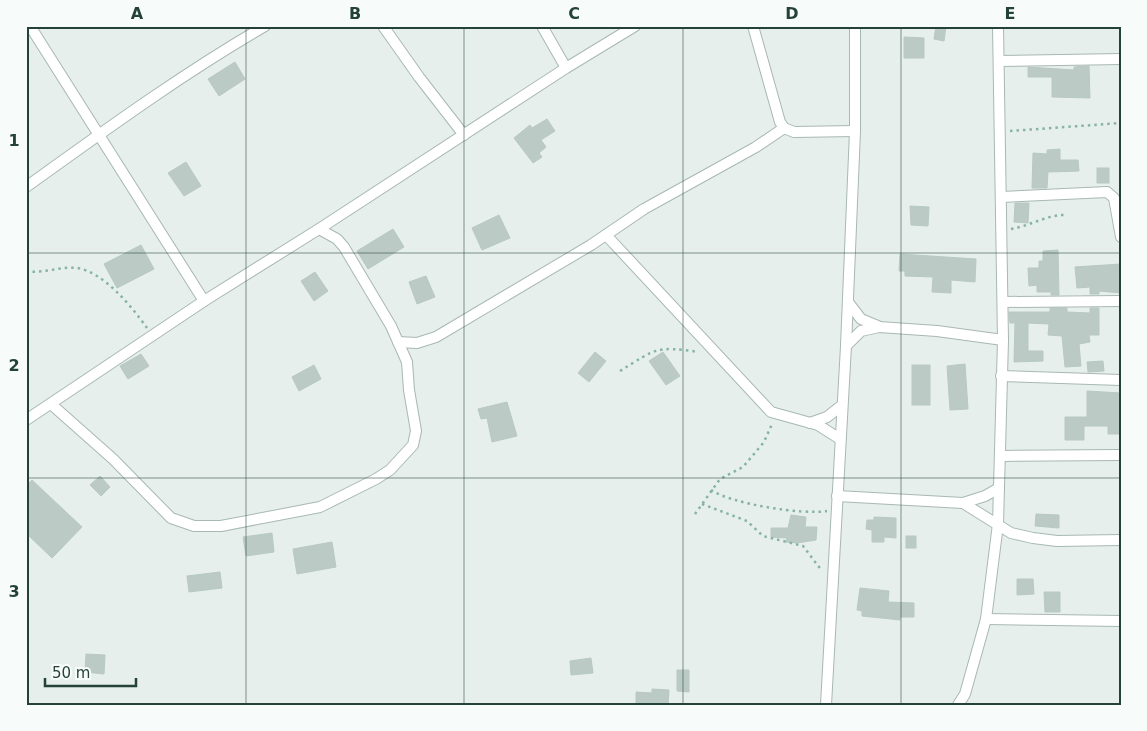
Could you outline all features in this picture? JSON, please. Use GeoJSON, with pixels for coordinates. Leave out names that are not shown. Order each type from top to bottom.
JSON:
{"type":"FeatureCollection","features":[{"type":"Feature","properties":{"kind":"street"},"geometry":{"type":"LineString","coordinates":[[30,26],[204,301]]}},
{"type":"Feature","properties":{"kind":"street"},"geometry":{"type":"LineString","coordinates":[[26,188],[100,134],[222,52],[265,26]]}},
{"type":"Feature","properties":{"kind":"street"},"geometry":{"type":"LineString","coordinates":[[383,26],[419,78],[464,135]]}},
{"type":"Feature","properties":{"kind":"street"},"geometry":{"type":"LineString","coordinates":[[542,26],[566,68]]}},
{"type":"Feature","properties":{"kind":"street"},"geometry":{"type":"LineString","coordinates":[[26,420],[152,334],[319,229],[566,68],[635,26]]}},
{"type":"Feature","properties":{"kind":"street"},"geometry":{"type":"LineString","coordinates":[[753,26],[780,122],[784,128],[794,132],[855,131]]}},
{"type":"Feature","properties":{"kind":"street"},"geometry":{"type":"LineString","coordinates":[[826,705],[848,302],[855,131],[855,26]]}},
{"type":"Feature","properties":{"kind":"street"},"geometry":{"type":"LineString","coordinates":[[958,705],[965,694],[986,619],[998,524],[1003,302],[998,26]]}},
{"type":"Feature","properties":{"kind":"street"},"geometry":{"type":"LineString","coordinates":[[998,61],[1121,59]]}},
{"type":"Feature","properties":{"kind":"street"},"geometry":{"type":"LineString","coordinates":[[398,342],[417,343],[436,337],[606,235],[644,209],[756,147],[784,128]]}},
{"type":"Feature","properties":{"kind":"street"},"geometry":{"type":"LineString","coordinates":[[1001,196],[1107,192],[1114,198],[1121,237]]}},
{"type":"Feature","properties":{"kind":"street"},"geometry":{"type":"LineString","coordinates":[[51,404],[114,459],[171,518],[194,526],[221,526],[320,507],[376,479],[404,457],[413,445],[416,431],[407,362],[391,326],[344,247],[337,239],[319,229]]}},
{"type":"Feature","properties":{"kind":"street"},"geometry":{"type":"LineString","coordinates":[[606,235],[771,412],[826,428],[840,439]]}},
{"type":"Feature","properties":{"kind":"street"},"geometry":{"type":"LineString","coordinates":[[1003,302],[1121,301]]}},
{"type":"Feature","properties":{"kind":"street"},"geometry":{"type":"LineString","coordinates":[[848,302],[861,319],[879,326],[937,331],[1003,340]]}},
{"type":"Feature","properties":{"kind":"street"},"geometry":{"type":"LineString","coordinates":[[846,346],[861,331],[879,326]]}},
{"type":"Feature","properties":{"kind":"street"},"geometry":{"type":"LineString","coordinates":[[1001,376],[1121,380]]}},
{"type":"Feature","properties":{"kind":"street"},"geometry":{"type":"LineString","coordinates":[[809,423],[827,417],[841,406]]}},
{"type":"Feature","properties":{"kind":"street"},"geometry":{"type":"LineString","coordinates":[[1000,456],[1121,455]]}},
{"type":"Feature","properties":{"kind":"street"},"geometry":{"type":"LineString","coordinates":[[836,496],[963,504],[985,496],[999,488]]}},
{"type":"Feature","properties":{"kind":"street"},"geometry":{"type":"LineString","coordinates":[[963,504],[1011,532],[1033,538],[1057,541],[1121,540]]}},
{"type":"Feature","properties":{"kind":"street"},"geometry":{"type":"LineString","coordinates":[[986,619],[1121,621]]}},
{"type":"Feature","properties":{"kind":"path"},"geometry":{"type":"LineString","coordinates":[[1000,132],[1121,123]]}},
{"type":"Feature","properties":{"kind":"path"},"geometry":{"type":"LineString","coordinates":[[1002,231],[1028,226],[1057,215],[1067,215]]}},
{"type":"Feature","properties":{"kind":"path"},"geometry":{"type":"LineString","coordinates":[[26,271],[36,273],[78,268],[93,274],[119,292],[152,334]]}},
{"type":"Feature","properties":{"kind":"path"},"geometry":{"type":"LineString","coordinates":[[620,371],[653,350],[661,348],[718,354]]}},
{"type":"Feature","properties":{"kind":"path"},"geometry":{"type":"LineString","coordinates":[[695,514],[720,479],[743,467],[764,442],[774,422]]}},
{"type":"Feature","properties":{"kind":"path"},"geometry":{"type":"LineString","coordinates":[[711,490],[722,497],[776,508],[818,513],[836,510]]}},
{"type":"Feature","properties":{"kind":"path"},"geometry":{"type":"LineString","coordinates":[[702,504],[747,520],[764,536],[803,546],[832,584]]}},
{"type":"Feature","properties":{"kind":"building"},"geometry":{"type":"Polygon","coordinates":[[[936,26],[946,26],[944,41],[934,39],[936,26]]]}},
{"type":"Feature","properties":{"kind":"building"},"geometry":{"type":"Polygon","coordinates":[[[904,37],[924,38],[924,58],[904,58],[904,37]]]}},
{"type":"Feature","properties":{"kind":"building"},"geometry":{"type":"Polygon","coordinates":[[[235,62],[245,79],[219,96],[208,79],[235,62]]]}},
{"type":"Feature","properties":{"kind":"building"},"geometry":{"type":"Polygon","coordinates":[[[1089,66],[1090,98],[1052,97],[1052,77],[1028,77],[1028,67],[1074,70],[1074,67],[1089,66]]]}},
{"type":"Feature","properties":{"kind":"building"},"geometry":{"type":"Polygon","coordinates":[[[547,119],[555,131],[541,140],[546,147],[539,153],[542,157],[533,163],[514,138],[530,125],[532,128],[547,119]]]}},
{"type":"Feature","properties":{"kind":"building"},"geometry":{"type":"Polygon","coordinates":[[[1060,149],[1060,160],[1078,160],[1079,171],[1048,172],[1047,188],[1032,188],[1033,153],[1047,154],[1047,150],[1060,149]]]}},
{"type":"Feature","properties":{"kind":"building"},"geometry":{"type":"Polygon","coordinates":[[[186,162],[201,186],[184,196],[168,173],[186,162]]]}},
{"type":"Feature","properties":{"kind":"building"},"geometry":{"type":"Polygon","coordinates":[[[1097,168],[1109,168],[1109,183],[1097,183],[1097,168]]]}},
{"type":"Feature","properties":{"kind":"building"},"geometry":{"type":"Polygon","coordinates":[[[1015,203],[1029,203],[1028,223],[1014,222],[1015,203]]]}},
{"type":"Feature","properties":{"kind":"building"},"geometry":{"type":"Polygon","coordinates":[[[910,206],[929,207],[928,226],[911,225],[910,206]]]}},
{"type":"Feature","properties":{"kind":"building"},"geometry":{"type":"Polygon","coordinates":[[[499,215],[510,238],[482,250],[472,228],[499,215]]]}},
{"type":"Feature","properties":{"kind":"building"},"geometry":{"type":"Polygon","coordinates":[[[393,229],[404,247],[368,269],[357,251],[393,229]]]}},
{"type":"Feature","properties":{"kind":"building"},"geometry":{"type":"Polygon","coordinates":[[[141,245],[154,269],[117,288],[104,264],[141,245]]]}},
{"type":"Feature","properties":{"kind":"building"},"geometry":{"type":"Polygon","coordinates":[[[1058,250],[1059,295],[1051,295],[1051,292],[1037,292],[1037,285],[1029,286],[1028,268],[1039,268],[1039,261],[1043,261],[1043,251],[1058,250]]]}},
{"type":"Feature","properties":{"kind":"building"},"geometry":{"type":"Polygon","coordinates":[[[900,254],[976,259],[975,282],[951,280],[951,293],[932,292],[933,277],[905,276],[905,271],[899,271],[900,254]]]}},
{"type":"Feature","properties":{"kind":"building"},"geometry":{"type":"Polygon","coordinates":[[[1121,264],[1121,293],[1099,291],[1099,294],[1090,294],[1090,287],[1077,288],[1075,267],[1121,264]]]}},
{"type":"Feature","properties":{"kind":"building"},"geometry":{"type":"Polygon","coordinates":[[[315,272],[328,291],[314,301],[301,281],[315,272]]]}},
{"type":"Feature","properties":{"kind":"building"},"geometry":{"type":"Polygon","coordinates":[[[426,276],[435,297],[417,304],[409,282],[426,276]]]}},
{"type":"Feature","properties":{"kind":"building"},"geometry":{"type":"Polygon","coordinates":[[[1050,308],[1067,308],[1067,312],[1090,313],[1090,308],[1099,308],[1099,335],[1089,335],[1090,342],[1079,344],[1081,366],[1065,367],[1062,336],[1048,335],[1049,324],[1028,323],[1028,351],[1043,351],[1043,361],[1014,362],[1015,323],[1010,323],[1009,312],[1050,312],[1050,308]]]}},
{"type":"Feature","properties":{"kind":"building"},"geometry":{"type":"Polygon","coordinates":[[[595,352],[606,361],[589,382],[578,373],[595,352]]]}},
{"type":"Feature","properties":{"kind":"building"},"geometry":{"type":"Polygon","coordinates":[[[663,352],[680,376],[666,385],[649,361],[663,352]]]}},
{"type":"Feature","properties":{"kind":"building"},"geometry":{"type":"Polygon","coordinates":[[[141,354],[149,366],[128,379],[120,366],[141,354]]]}},
{"type":"Feature","properties":{"kind":"building"},"geometry":{"type":"Polygon","coordinates":[[[1103,361],[1104,371],[1088,372],[1087,362],[1103,361]]]}},
{"type":"Feature","properties":{"kind":"building"},"geometry":{"type":"Polygon","coordinates":[[[965,364],[968,409],[950,410],[947,366],[965,364]]]}},
{"type":"Feature","properties":{"kind":"building"},"geometry":{"type":"Polygon","coordinates":[[[314,365],[321,379],[299,391],[292,377],[314,365]]]}},
{"type":"Feature","properties":{"kind":"building"},"geometry":{"type":"Polygon","coordinates":[[[912,365],[930,365],[930,405],[912,405],[912,365]]]}},
{"type":"Feature","properties":{"kind":"building"},"geometry":{"type":"Polygon","coordinates":[[[1087,391],[1121,393],[1121,434],[1108,434],[1108,426],[1084,426],[1084,440],[1065,440],[1065,417],[1087,417],[1087,391]]]}},
{"type":"Feature","properties":{"kind":"building"},"geometry":{"type":"Polygon","coordinates":[[[507,402],[517,436],[492,442],[487,418],[481,419],[478,409],[507,402]]]}},
{"type":"Feature","properties":{"kind":"building"},"geometry":{"type":"Polygon","coordinates":[[[100,476],[110,487],[101,496],[90,485],[100,476]]]}},
{"type":"Feature","properties":{"kind":"building"},"geometry":{"type":"Polygon","coordinates":[[[32,480],[82,527],[52,558],[26,533],[26,486],[32,480]]]}},
{"type":"Feature","properties":{"kind":"building"},"geometry":{"type":"Polygon","coordinates":[[[1036,514],[1059,515],[1059,528],[1035,526],[1036,514]]]}},
{"type":"Feature","properties":{"kind":"building"},"geometry":{"type":"Polygon","coordinates":[[[791,515],[806,517],[805,527],[817,527],[816,540],[797,543],[786,542],[787,538],[771,537],[771,528],[788,528],[791,515]]]}},
{"type":"Feature","properties":{"kind":"building"},"geometry":{"type":"Polygon","coordinates":[[[874,517],[896,518],[896,538],[884,537],[884,542],[872,542],[872,530],[866,529],[867,520],[874,520],[874,517]]]}},
{"type":"Feature","properties":{"kind":"building"},"geometry":{"type":"Polygon","coordinates":[[[272,533],[274,552],[246,556],[243,537],[272,533]]]}},
{"type":"Feature","properties":{"kind":"building"},"geometry":{"type":"Polygon","coordinates":[[[906,536],[916,536],[916,548],[906,548],[906,536]]]}},
{"type":"Feature","properties":{"kind":"building"},"geometry":{"type":"Polygon","coordinates":[[[332,542],[336,567],[297,574],[293,549],[332,542]]]}},
{"type":"Feature","properties":{"kind":"building"},"geometry":{"type":"Polygon","coordinates":[[[220,572],[222,588],[189,592],[187,576],[220,572]]]}},
{"type":"Feature","properties":{"kind":"building"},"geometry":{"type":"Polygon","coordinates":[[[1017,579],[1033,579],[1034,594],[1017,595],[1017,579]]]}},
{"type":"Feature","properties":{"kind":"building"},"geometry":{"type":"Polygon","coordinates":[[[860,588],[889,591],[888,602],[914,603],[914,617],[900,617],[900,620],[862,616],[862,611],[857,610],[860,588]]]}},
{"type":"Feature","properties":{"kind":"building"},"geometry":{"type":"Polygon","coordinates":[[[1044,592],[1060,592],[1060,612],[1045,612],[1044,592]]]}},
{"type":"Feature","properties":{"kind":"building"},"geometry":{"type":"Polygon","coordinates":[[[86,654],[105,655],[104,674],[85,672],[86,654]]]}},
{"type":"Feature","properties":{"kind":"building"},"geometry":{"type":"Polygon","coordinates":[[[591,658],[593,673],[571,675],[570,661],[591,658]]]}},
{"type":"Feature","properties":{"kind":"building"},"geometry":{"type":"Polygon","coordinates":[[[677,670],[689,670],[689,692],[677,691],[677,670]]]}},
{"type":"Feature","properties":{"kind":"building"},"geometry":{"type":"Polygon","coordinates":[[[652,689],[669,690],[668,705],[636,705],[636,692],[652,693],[652,689]]]}}]}
